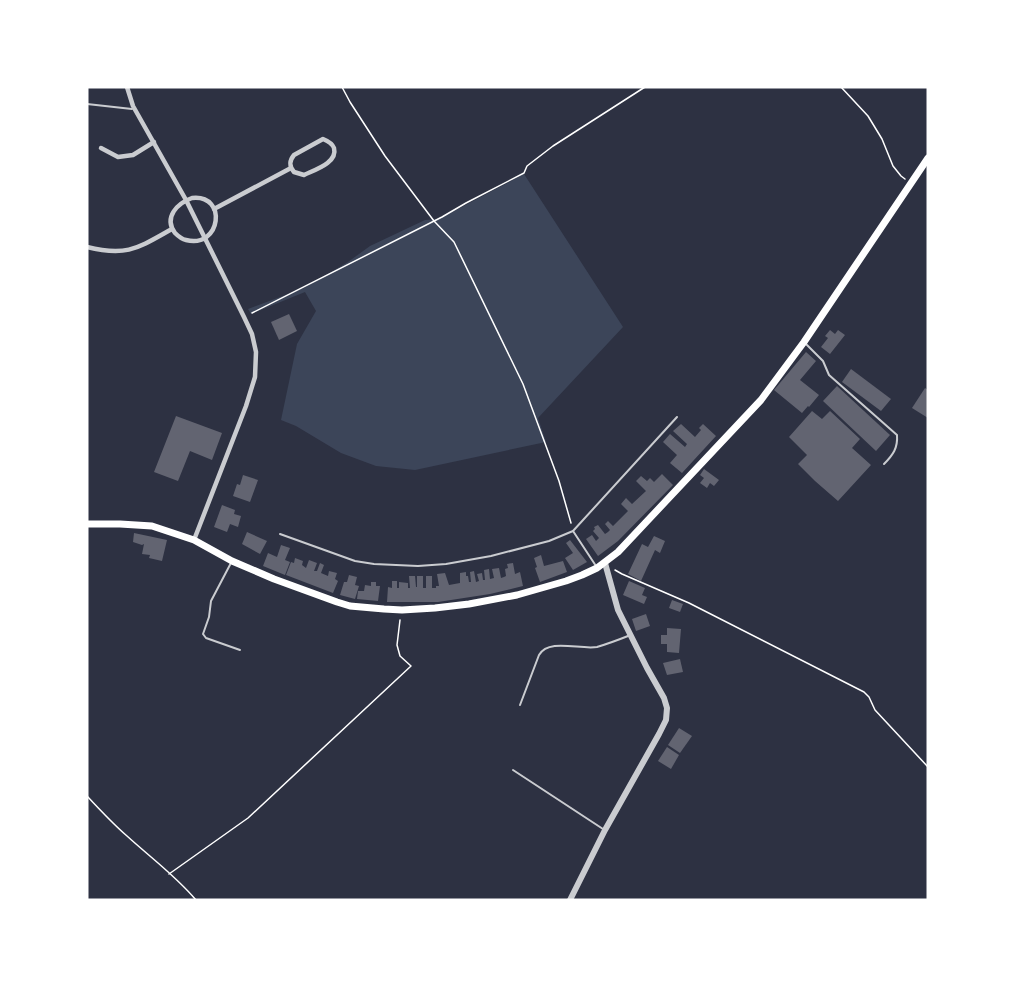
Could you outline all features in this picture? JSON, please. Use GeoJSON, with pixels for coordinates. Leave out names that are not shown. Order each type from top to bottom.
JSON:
{"type":"FeatureCollection","features":[{"type":"Feature","properties":{"kind":"main road"},"geometry":{"type":"LineString","coordinates":[[87,524],[152,526],[194,540],[232,561],[274,579],[338,602],[366,608],[402,610],[469,604],[518,595],[566,581],[597,568],[626,544],[761,400],[804,342],[928,158]]}},
{"type":"Feature","properties":{"kind":"street"},"geometry":{"type":"LineString","coordinates":[[127,87],[135,109],[186,200],[244,317],[252,334],[256,352],[255,377],[246,406],[194,540]]}},
{"type":"Feature","properties":{"kind":"street"},"geometry":{"type":"LineString","coordinates":[[323,139],[333,146],[334,155],[331,161],[304,175],[294,172],[291,168],[290,159],[294,155],[323,139]]}},
{"type":"Feature","properties":{"kind":"street"},"geometry":{"type":"LineString","coordinates":[[101,148],[118,157],[133,155],[154,142]]}},
{"type":"Feature","properties":{"kind":"street"},"geometry":{"type":"LineString","coordinates":[[214,209],[291,168]]}},
{"type":"Feature","properties":{"kind":"street"},"geometry":{"type":"LineString","coordinates":[[203,199],[209,202],[214,209],[216,220],[211,233],[196,241],[178,237],[172,230],[170,222],[171,215],[186,200],[203,199]]}},
{"type":"Feature","properties":{"kind":"street"},"geometry":{"type":"LineString","coordinates":[[87,247],[128,251],[172,230]]}},
{"type":"Feature","properties":{"kind":"street"},"geometry":{"type":"LineString","coordinates":[[570,900],[666,720],[667,708],[664,698],[618,610],[605,563]]}},
{"type":"Feature","properties":{"kind":"lane"},"geometry":{"type":"LineString","coordinates":[[87,104],[135,109]]}},
{"type":"Feature","properties":{"kind":"lane"},"geometry":{"type":"LineString","coordinates":[[804,342],[823,361],[828,375],[897,435],[898,443],[893,455],[884,464]]}},
{"type":"Feature","properties":{"kind":"lane"},"geometry":{"type":"LineString","coordinates":[[280,534],[355,561],[418,566],[446,564],[499,554],[549,541],[573,531],[677,417]]}},
{"type":"Feature","properties":{"kind":"lane"},"geometry":{"type":"LineString","coordinates":[[573,531],[597,568]]}},
{"type":"Feature","properties":{"kind":"lane"},"geometry":{"type":"LineString","coordinates":[[232,561],[211,601],[209,617],[203,634],[206,638],[240,650]]}},
{"type":"Feature","properties":{"kind":"lane"},"geometry":{"type":"LineString","coordinates":[[520,705],[539,655],[544,649],[552,646],[597,647],[631,636]]}},
{"type":"Feature","properties":{"kind":"lane"},"geometry":{"type":"LineString","coordinates":[[513,770],[605,831]]}},
{"type":"Feature","properties":{"kind":"path"},"geometry":{"type":"LineString","coordinates":[[342,87],[385,156],[434,221],[454,242],[523,384],[559,481],[573,531]]}},
{"type":"Feature","properties":{"kind":"path"},"geometry":{"type":"LineString","coordinates":[[244,317],[524,173],[527,166],[553,146],[645,87]]}},
{"type":"Feature","properties":{"kind":"path"},"geometry":{"type":"LineString","coordinates":[[841,87],[868,116],[894,166],[901,176],[910,182]]}},
{"type":"Feature","properties":{"kind":"path"},"geometry":{"type":"LineString","coordinates":[[605,563],[622,574],[689,603],[864,692],[875,710],[928,767]]}},
{"type":"Feature","properties":{"kind":"path"},"geometry":{"type":"LineString","coordinates":[[169,874],[248,818],[411,666],[400,656],[397,645],[402,610]]}},
{"type":"Feature","properties":{"kind":"path"},"geometry":{"type":"LineString","coordinates":[[87,796],[126,836],[149,854],[196,900]]}},
{"type":"Feature","properties":{"kind":"shaded area"},"geometry":{"type":"Polygon","coordinates":[[[524,174],[623,327],[538,418],[546,442],[415,470],[376,466],[341,453],[296,426],[281,420],[297,344],[316,311],[305,292],[251,314],[248,309],[304,288],[370,246],[425,220],[439,219],[524,174]]]}},
{"type":"Feature","properties":{"kind":"building"},"geometry":{"type":"Polygon","coordinates":[[[289,314],[297,331],[279,340],[271,322],[289,314]]]}},
{"type":"Feature","properties":{"kind":"building"},"geometry":{"type":"Polygon","coordinates":[[[830,330],[835,334],[838,330],[845,335],[830,354],[821,347],[828,338],[825,336],[830,330]]]}},
{"type":"Feature","properties":{"kind":"building"},"geometry":{"type":"Polygon","coordinates":[[[806,352],[816,361],[800,380],[819,395],[802,413],[774,390],[806,352]]]}},
{"type":"Feature","properties":{"kind":"building"},"geometry":{"type":"Polygon","coordinates":[[[851,369],[891,399],[881,411],[842,382],[851,369]]]}},
{"type":"Feature","properties":{"kind":"building"},"geometry":{"type":"Polygon","coordinates":[[[837,386],[890,435],[876,451],[823,401],[837,386]]]}},
{"type":"Feature","properties":{"kind":"building"},"geometry":{"type":"Polygon","coordinates":[[[925,388],[928,390],[928,418],[912,408],[925,388]]]}},
{"type":"Feature","properties":{"kind":"building"},"geometry":{"type":"Polygon","coordinates":[[[812,411],[822,419],[830,411],[860,439],[852,448],[871,465],[838,501],[798,464],[807,455],[789,437],[812,411]]]}},
{"type":"Feature","properties":{"kind":"building"},"geometry":{"type":"Polygon","coordinates":[[[176,416],[222,433],[212,460],[190,451],[178,481],[154,472],[176,416]]]}},
{"type":"Feature","properties":{"kind":"building"},"geometry":{"type":"Polygon","coordinates":[[[681,424],[695,437],[703,424],[716,436],[682,473],[670,463],[677,455],[663,442],[670,434],[685,447],[687,444],[673,431],[681,424]]]}},
{"type":"Feature","properties":{"kind":"building"},"geometry":{"type":"Polygon","coordinates":[[[704,469],[719,480],[714,486],[710,483],[707,488],[700,483],[704,478],[700,475],[704,469]]]}},
{"type":"Feature","properties":{"kind":"building"},"geometry":{"type":"Polygon","coordinates":[[[662,474],[673,485],[618,541],[598,556],[586,539],[592,535],[596,541],[599,538],[593,531],[594,527],[598,525],[605,534],[608,532],[610,530],[605,524],[608,521],[613,526],[628,511],[621,504],[626,498],[632,504],[646,491],[636,481],[641,476],[647,481],[650,478],[654,482],[662,474]]]}},
{"type":"Feature","properties":{"kind":"building"},"geometry":{"type":"Polygon","coordinates":[[[243,475],[258,480],[250,502],[233,496],[243,475]]]}},
{"type":"Feature","properties":{"kind":"building"},"geometry":{"type":"Polygon","coordinates":[[[222,505],[235,510],[234,514],[241,516],[238,527],[230,524],[227,532],[214,527],[222,505]]]}},
{"type":"Feature","properties":{"kind":"building"},"geometry":{"type":"Polygon","coordinates":[[[247,532],[267,541],[260,554],[242,544],[247,532]]]}},
{"type":"Feature","properties":{"kind":"building"},"geometry":{"type":"Polygon","coordinates":[[[134,533],[167,540],[162,561],[142,554],[144,544],[133,542],[134,533]]]}},
{"type":"Feature","properties":{"kind":"building"},"geometry":{"type":"Polygon","coordinates":[[[654,536],[665,541],[660,553],[655,550],[641,581],[628,574],[642,544],[648,547],[654,536]]]}},
{"type":"Feature","properties":{"kind":"building"},"geometry":{"type":"Polygon","coordinates":[[[570,540],[587,562],[573,570],[565,558],[573,553],[566,543],[570,540]]]}},
{"type":"Feature","properties":{"kind":"building"},"geometry":{"type":"Polygon","coordinates":[[[281,545],[290,548],[285,560],[290,562],[285,575],[263,566],[268,553],[277,557],[281,545]]]}},
{"type":"Feature","properties":{"kind":"building"},"geometry":{"type":"Polygon","coordinates":[[[541,555],[544,566],[563,561],[567,572],[540,582],[534,558],[541,555]]]}},
{"type":"Feature","properties":{"kind":"building"},"geometry":{"type":"Polygon","coordinates":[[[295,558],[303,561],[302,565],[306,568],[309,560],[317,563],[314,571],[317,571],[320,563],[324,565],[321,573],[328,576],[329,571],[337,573],[335,579],[338,581],[333,593],[286,575],[295,558]]]}},
{"type":"Feature","properties":{"kind":"building"},"geometry":{"type":"Polygon","coordinates":[[[513,563],[515,574],[520,572],[523,586],[438,602],[387,602],[388,587],[392,588],[392,581],[397,581],[397,588],[399,588],[399,582],[408,583],[408,588],[410,588],[409,576],[415,576],[417,587],[417,576],[423,576],[423,588],[426,588],[426,576],[432,576],[432,588],[436,588],[439,586],[437,574],[445,573],[449,585],[460,583],[460,573],[466,572],[471,582],[470,572],[474,571],[476,582],[479,581],[477,574],[482,573],[483,580],[485,580],[484,570],[489,569],[490,579],[494,578],[492,569],[499,568],[501,578],[506,576],[507,564],[513,563]]]}},
{"type":"Feature","properties":{"kind":"building"},"geometry":{"type":"Polygon","coordinates":[[[349,575],[357,577],[355,585],[359,586],[355,599],[340,595],[349,575]]]}},
{"type":"Feature","properties":{"kind":"building"},"geometry":{"type":"Polygon","coordinates":[[[629,581],[645,588],[642,595],[647,597],[644,604],[623,595],[629,581]]]}},
{"type":"Feature","properties":{"kind":"building"},"geometry":{"type":"Polygon","coordinates":[[[371,582],[376,582],[376,586],[380,586],[378,601],[357,599],[358,591],[364,591],[365,585],[371,586],[371,582]]]}},
{"type":"Feature","properties":{"kind":"building"},"geometry":{"type":"Polygon","coordinates":[[[672,600],[683,604],[680,612],[669,608],[672,600]]]}},
{"type":"Feature","properties":{"kind":"building"},"geometry":{"type":"Polygon","coordinates":[[[646,614],[650,626],[636,631],[632,619],[646,614]]]}},
{"type":"Feature","properties":{"kind":"building"},"geometry":{"type":"Polygon","coordinates":[[[667,628],[681,629],[679,653],[667,652],[667,644],[661,644],[661,635],[667,635],[667,628]]]}},
{"type":"Feature","properties":{"kind":"building"},"geometry":{"type":"Polygon","coordinates":[[[680,659],[683,672],[667,675],[663,663],[680,659]]]}},
{"type":"Feature","properties":{"kind":"building"},"geometry":{"type":"Polygon","coordinates":[[[679,728],[692,736],[680,753],[668,745],[679,728]]]}},
{"type":"Feature","properties":{"kind":"building"},"geometry":{"type":"Polygon","coordinates":[[[667,747],[679,755],[671,769],[658,761],[667,747]]]}}]}
